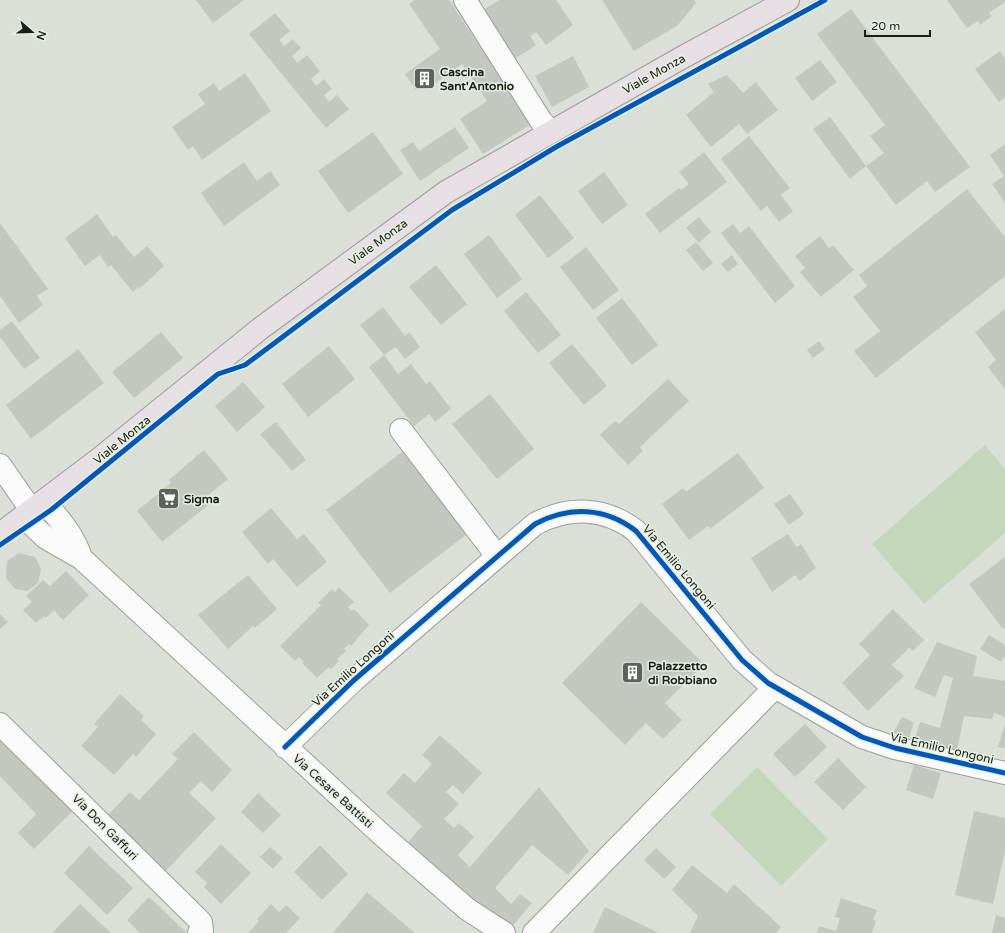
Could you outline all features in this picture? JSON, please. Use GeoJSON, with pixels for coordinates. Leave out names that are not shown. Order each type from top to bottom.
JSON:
{"type":"FeatureCollection","features":[{"type":"Feature","properties":{"kind":"main road","name":"Viale Monza"},"geometry":{"type":"LineString","coordinates":[[0,533],[33,510],[261,328],[439,197],[550,132],[788,0]]}},
{"type":"Feature","properties":{"kind":"street"},"geometry":{"type":"LineString","coordinates":[[465,0],[541,121],[550,132]]}},
{"type":"Feature","properties":{"kind":"street"},"geometry":{"type":"LineString","coordinates":[[401,430],[497,556]]}},
{"type":"Feature","properties":{"kind":"street","name":"Via Cesare Battisti"},"geometry":{"type":"LineString","coordinates":[[0,465],[33,510],[54,513],[74,540],[81,558],[382,835],[467,909],[504,933]]}},
{"type":"Feature","properties":{"kind":"street","name":"Via Emilio Longoni"},"geometry":{"type":"LineString","coordinates":[[285,747],[353,681],[535,524],[559,513],[590,511],[616,518],[631,527],[643,538],[742,660],[759,676],[775,687],[869,740],[896,748],[1005,773]]}},
{"type":"Feature","properties":{"kind":"street"},"geometry":{"type":"LineString","coordinates":[[534,933],[552,923],[775,687]]}},
{"type":"Feature","properties":{"kind":"street","name":"Via Don Gaffuri"},"geometry":{"type":"LineString","coordinates":[[0,724],[201,922],[202,930],[199,933]]}},
{"type":"Feature","properties":{"kind":"green space"},"geometry":{"type":"Polygon","coordinates":[[[985,445],[1005,469],[1005,533],[924,604],[872,544],[985,445]]]}},
{"type":"Feature","properties":{"kind":"green space"},"geometry":{"type":"Polygon","coordinates":[[[757,767],[828,839],[781,886],[710,814],[757,767]]]}},
{"type":"Feature","properties":{"kind":"building"},"geometry":{"type":"Polygon","coordinates":[[[196,0],[244,0],[213,23],[196,0]]]}},
{"type":"Feature","properties":{"kind":"building","name":"Cascina Sant'Antonio"},"geometry":{"type":"Polygon","coordinates":[[[415,0],[449,0],[531,124],[483,154],[460,119],[487,101],[462,64],[427,89],[423,84],[416,90],[405,74],[440,49],[409,4],[415,0]]]}},
{"type":"Feature","properties":{"kind":"building"},"geometry":{"type":"Polygon","coordinates":[[[499,0],[556,0],[573,25],[546,45],[536,32],[530,36],[536,45],[512,61],[479,13],[499,0]]]}},
{"type":"Feature","properties":{"kind":"building"},"geometry":{"type":"Polygon","coordinates":[[[602,0],[694,0],[696,3],[677,26],[634,51],[602,0]]]}},
{"type":"Feature","properties":{"kind":"building"},"geometry":{"type":"Polygon","coordinates":[[[947,0],[1005,0],[1005,2],[989,13],[992,16],[980,25],[978,21],[967,28],[947,0]]]}},
{"type":"Feature","properties":{"kind":"building"},"geometry":{"type":"Polygon","coordinates":[[[851,9],[970,167],[935,192],[927,181],[896,205],[866,166],[884,153],[870,136],[885,125],[817,34],[851,9]]]}},
{"type":"Feature","properties":{"kind":"building"},"geometry":{"type":"Polygon","coordinates":[[[275,13],[290,31],[279,40],[284,46],[293,39],[301,48],[292,56],[297,63],[307,55],[320,71],[311,79],[316,86],[324,79],[332,89],[324,95],[329,102],[337,95],[349,109],[326,128],[249,34],[275,13]]]}},
{"type":"Feature","properties":{"kind":"building"},"geometry":{"type":"Polygon","coordinates":[[[1000,51],[1005,59],[1005,97],[999,102],[975,69],[1000,51]]]}},
{"type":"Feature","properties":{"kind":"building"},"geometry":{"type":"Polygon","coordinates":[[[573,56],[589,87],[552,107],[535,76],[573,56]]]}},
{"type":"Feature","properties":{"kind":"building"},"geometry":{"type":"Polygon","coordinates":[[[820,60],[837,82],[812,101],[795,78],[820,60]]]}},
{"type":"Feature","properties":{"kind":"building"},"geometry":{"type":"Polygon","coordinates":[[[245,73],[271,111],[202,160],[193,146],[188,150],[172,127],[205,104],[198,94],[214,83],[219,91],[245,73]]]}},
{"type":"Feature","properties":{"kind":"building"},"geometry":{"type":"Polygon","coordinates":[[[727,75],[743,93],[756,82],[778,110],[747,134],[739,124],[711,147],[686,115],[714,92],[708,84],[727,75]]]}},
{"type":"Feature","properties":{"kind":"building"},"geometry":{"type":"Polygon","coordinates":[[[830,117],[866,166],[850,179],[813,129],[830,117]]]}},
{"type":"Feature","properties":{"kind":"building"},"geometry":{"type":"Polygon","coordinates":[[[455,127],[469,148],[420,181],[400,150],[413,142],[419,151],[455,127]]]}},
{"type":"Feature","properties":{"kind":"building"},"geometry":{"type":"Polygon","coordinates":[[[373,132],[403,174],[348,213],[318,171],[373,132]]]}},
{"type":"Feature","properties":{"kind":"building"},"geometry":{"type":"Polygon","coordinates":[[[749,136],[790,188],[781,195],[793,211],[779,222],[767,206],[761,211],[721,159],[749,136]]]}},
{"type":"Feature","properties":{"kind":"building"},"geometry":{"type":"Polygon","coordinates":[[[1005,144],[1005,203],[992,184],[1004,176],[990,155],[1005,144]]]}},
{"type":"Feature","properties":{"kind":"building"},"geometry":{"type":"Polygon","coordinates":[[[704,152],[727,182],[660,233],[645,214],[679,188],[681,190],[689,184],[679,172],[704,152]]]}},
{"type":"Feature","properties":{"kind":"building"},"geometry":{"type":"Polygon","coordinates":[[[244,162],[257,181],[270,171],[280,185],[224,226],[201,193],[244,162]]]}},
{"type":"Feature","properties":{"kind":"building"},"geometry":{"type":"Polygon","coordinates":[[[604,172],[628,205],[602,224],[578,191],[604,172]]]}},
{"type":"Feature","properties":{"kind":"building"},"geometry":{"type":"Polygon","coordinates":[[[967,189],[1005,237],[1005,276],[876,378],[854,351],[880,331],[853,297],[867,286],[859,275],[967,189]]]}},
{"type":"Feature","properties":{"kind":"building"},"geometry":{"type":"Polygon","coordinates":[[[540,195],[574,238],[548,258],[515,215],[540,195]]]}},
{"type":"Feature","properties":{"kind":"building"},"geometry":{"type":"Polygon","coordinates":[[[97,214],[113,237],[116,235],[134,257],[147,246],[164,266],[139,289],[138,287],[133,292],[111,265],[108,267],[100,255],[85,266],[65,238],[97,214]]]}},
{"type":"Feature","properties":{"kind":"building"},"geometry":{"type":"Polygon","coordinates":[[[699,217],[711,232],[699,243],[686,228],[699,217]]]}},
{"type":"Feature","properties":{"kind":"building"},"geometry":{"type":"Polygon","coordinates":[[[0,223],[48,289],[37,296],[43,305],[19,323],[0,296],[0,223]]]}},
{"type":"Feature","properties":{"kind":"building"},"geometry":{"type":"Polygon","coordinates":[[[733,224],[740,233],[749,226],[795,286],[775,303],[721,233],[733,224]]]}},
{"type":"Feature","properties":{"kind":"building"},"geometry":{"type":"Polygon","coordinates":[[[489,235],[522,279],[497,298],[464,254],[489,235]]]}},
{"type":"Feature","properties":{"kind":"building"},"geometry":{"type":"Polygon","coordinates":[[[820,236],[829,248],[833,245],[854,270],[821,297],[800,272],[805,268],[795,256],[820,236]]]}},
{"type":"Feature","properties":{"kind":"building"},"geometry":{"type":"Polygon","coordinates":[[[696,242],[713,263],[703,271],[686,250],[696,242]]]}},
{"type":"Feature","properties":{"kind":"building"},"geometry":{"type":"Polygon","coordinates":[[[586,247],[619,290],[593,310],[560,267],[586,247]]]}},
{"type":"Feature","properties":{"kind":"building"},"geometry":{"type":"Polygon","coordinates":[[[732,255],[738,264],[728,272],[721,264],[732,255]]]}},
{"type":"Feature","properties":{"kind":"building"},"geometry":{"type":"Polygon","coordinates":[[[436,265],[467,304],[441,325],[409,287],[436,265]]]}},
{"type":"Feature","properties":{"kind":"building"},"geometry":{"type":"Polygon","coordinates":[[[526,292],[561,335],[538,353],[504,311],[526,292]]]}},
{"type":"Feature","properties":{"kind":"building"},"geometry":{"type":"Polygon","coordinates":[[[622,298],[658,345],[632,365],[596,318],[622,298]]]}},
{"type":"Feature","properties":{"kind":"building"},"geometry":{"type":"Polygon","coordinates":[[[383,307],[405,336],[409,332],[420,347],[405,359],[396,347],[384,355],[360,325],[383,307]]]}},
{"type":"Feature","properties":{"kind":"building"},"geometry":{"type":"Polygon","coordinates":[[[1005,309],[1005,389],[988,367],[996,360],[975,332],[1005,309]]]}},
{"type":"Feature","properties":{"kind":"building"},"geometry":{"type":"Polygon","coordinates":[[[12,321],[40,358],[24,369],[0,337],[0,330],[12,321]]]}},
{"type":"Feature","properties":{"kind":"building"},"geometry":{"type":"Polygon","coordinates":[[[161,332],[183,358],[134,398],[112,372],[161,332]]]}},
{"type":"Feature","properties":{"kind":"building"},"geometry":{"type":"Polygon","coordinates":[[[819,341],[825,349],[813,358],[807,350],[819,341]]]}},
{"type":"Feature","properties":{"kind":"building"},"geometry":{"type":"Polygon","coordinates":[[[572,344],[607,386],[584,405],[549,363],[572,344]]]}},
{"type":"Feature","properties":{"kind":"building"},"geometry":{"type":"Polygon","coordinates":[[[329,346],[355,379],[308,417],[282,384],[329,346]]]}},
{"type":"Feature","properties":{"kind":"building"},"geometry":{"type":"Polygon","coordinates":[[[78,349],[104,383],[31,439],[6,405],[78,349]]]}},
{"type":"Feature","properties":{"kind":"building"},"geometry":{"type":"Polygon","coordinates":[[[384,355],[398,374],[411,364],[426,384],[430,381],[451,409],[435,422],[429,414],[414,426],[369,367],[384,355]]]}},
{"type":"Feature","properties":{"kind":"building"},"geometry":{"type":"Polygon","coordinates":[[[668,379],[689,401],[640,447],[643,451],[628,465],[600,435],[615,421],[619,424],[668,379]]]}},
{"type":"Feature","properties":{"kind":"building"},"geometry":{"type":"Polygon","coordinates":[[[243,382],[265,407],[237,432],[215,406],[243,382]]]}},
{"type":"Feature","properties":{"kind":"building"},"geometry":{"type":"Polygon","coordinates":[[[490,394],[534,449],[497,479],[452,424],[490,394]]]}},
{"type":"Feature","properties":{"kind":"building"},"geometry":{"type":"Polygon","coordinates":[[[276,422],[306,460],[292,471],[260,434],[276,422]]]}},
{"type":"Feature","properties":{"kind":"building"},"geometry":{"type":"Polygon","coordinates":[[[407,448],[471,531],[390,593],[326,510],[407,448]]]}},
{"type":"Feature","properties":{"kind":"building"},"geometry":{"type":"Polygon","coordinates":[[[204,450],[228,479],[207,496],[212,502],[162,542],[137,511],[171,483],[169,480],[204,450]]]}},
{"type":"Feature","properties":{"kind":"building"},"geometry":{"type":"Polygon","coordinates":[[[738,453],[764,488],[710,529],[708,526],[689,540],[662,504],[683,488],[686,492],[738,453]]]}},
{"type":"Feature","properties":{"kind":"building"},"geometry":{"type":"Polygon","coordinates":[[[790,494],[804,514],[789,525],[774,504],[790,494]]]}},
{"type":"Feature","properties":{"kind":"building"},"geometry":{"type":"Polygon","coordinates":[[[271,508],[297,539],[304,534],[327,562],[297,587],[273,559],[268,564],[242,532],[271,508]]]}},
{"type":"Feature","properties":{"kind":"building"},"geometry":{"type":"Polygon","coordinates":[[[788,534],[796,547],[801,544],[816,568],[800,581],[795,575],[772,592],[751,558],[788,534]]]}},
{"type":"Feature","properties":{"kind":"building"},"geometry":{"type":"Polygon","coordinates":[[[19,553],[35,557],[41,569],[38,583],[28,591],[15,589],[6,578],[7,561],[19,553]]]}},
{"type":"Feature","properties":{"kind":"building"},"geometry":{"type":"Polygon","coordinates":[[[1005,557],[1005,627],[1003,629],[969,584],[1005,557]]]}},
{"type":"Feature","properties":{"kind":"building"},"geometry":{"type":"Polygon","coordinates":[[[66,571],[89,595],[63,620],[54,610],[46,618],[44,616],[36,623],[23,610],[32,602],[26,596],[43,580],[50,586],[66,571]]]}},
{"type":"Feature","properties":{"kind":"building"},"geometry":{"type":"Polygon","coordinates":[[[248,575],[277,609],[255,628],[253,626],[228,649],[198,615],[248,575]]]}},
{"type":"Feature","properties":{"kind":"building"},"geometry":{"type":"Polygon","coordinates":[[[339,587],[354,602],[348,607],[351,611],[354,609],[369,625],[351,646],[349,644],[344,649],[346,651],[337,659],[339,661],[331,669],[329,667],[317,678],[302,663],[304,662],[299,657],[295,661],[280,646],[321,605],[318,603],[332,589],[335,592],[339,587]]]}},
{"type":"Feature","properties":{"kind":"building","name":"Palazzetto di Robbiano"},"geometry":{"type":"Polygon","coordinates":[[[641,602],[704,664],[665,703],[682,720],[663,739],[646,723],[625,745],[562,683],[641,602]]]}},
{"type":"Feature","properties":{"kind":"building"},"geometry":{"type":"Polygon","coordinates":[[[893,609],[924,640],[913,651],[909,648],[892,665],[904,676],[868,711],[842,683],[870,655],[859,644],[893,609]]]}},
{"type":"Feature","properties":{"kind":"building"},"geometry":{"type":"Polygon","coordinates":[[[0,614],[8,622],[0,629],[0,614]]]}},
{"type":"Feature","properties":{"kind":"building"},"geometry":{"type":"Polygon","coordinates":[[[989,635],[1005,645],[1005,656],[1001,662],[980,649],[989,635]]]}},
{"type":"Feature","properties":{"kind":"building"},"geometry":{"type":"Polygon","coordinates":[[[937,642],[977,656],[973,676],[1005,681],[1005,717],[994,713],[992,719],[964,716],[955,760],[912,748],[920,722],[940,728],[953,678],[944,675],[935,697],[914,688],[937,642]]]}},
{"type":"Feature","properties":{"kind":"building"},"geometry":{"type":"Polygon","coordinates":[[[120,694],[144,716],[141,720],[156,734],[136,757],[133,754],[114,775],[81,746],[98,727],[94,724],[120,694]]]}},
{"type":"Feature","properties":{"kind":"building"},"geometry":{"type":"Polygon","coordinates":[[[902,717],[914,722],[909,739],[893,733],[902,717]]]}},
{"type":"Feature","properties":{"kind":"building"},"geometry":{"type":"Polygon","coordinates":[[[805,724],[827,747],[795,777],[773,754],[805,724]]]}},
{"type":"Feature","properties":{"kind":"building"},"geometry":{"type":"Polygon","coordinates":[[[1005,724],[1005,748],[998,747],[1005,724]]]}},
{"type":"Feature","properties":{"kind":"building"},"geometry":{"type":"Polygon","coordinates":[[[194,732],[232,770],[212,792],[201,781],[189,793],[216,818],[163,874],[105,818],[130,792],[139,800],[178,759],[172,754],[194,732]]]}},
{"type":"Feature","properties":{"kind":"building"},"geometry":{"type":"Polygon","coordinates":[[[440,735],[482,773],[463,794],[453,785],[446,792],[459,804],[444,819],[454,828],[459,823],[474,837],[458,855],[470,867],[539,787],[589,851],[568,875],[532,845],[495,888],[511,904],[520,894],[532,903],[510,929],[497,922],[408,842],[422,826],[386,793],[404,773],[415,783],[432,764],[422,755],[440,735]]]}},
{"type":"Feature","properties":{"kind":"building"},"geometry":{"type":"Polygon","coordinates":[[[3,737],[75,809],[34,849],[18,833],[36,814],[0,776],[0,740],[3,737]]]}},
{"type":"Feature","properties":{"kind":"building"},"geometry":{"type":"Polygon","coordinates":[[[838,758],[866,787],[843,810],[814,782],[838,758]]]}},
{"type":"Feature","properties":{"kind":"building"},"geometry":{"type":"Polygon","coordinates":[[[914,765],[941,773],[933,799],[906,790],[914,765]]]}},
{"type":"Feature","properties":{"kind":"building"},"geometry":{"type":"Polygon","coordinates":[[[258,793],[281,815],[263,833],[241,812],[258,793]]]}},
{"type":"Feature","properties":{"kind":"building"},"geometry":{"type":"Polygon","coordinates":[[[974,811],[1005,818],[1005,851],[993,904],[955,895],[974,811]]]}},
{"type":"Feature","properties":{"kind":"building"},"geometry":{"type":"Polygon","coordinates":[[[221,844],[251,873],[221,904],[204,887],[207,883],[195,872],[221,844]]]}},
{"type":"Feature","properties":{"kind":"building"},"geometry":{"type":"Polygon","coordinates":[[[320,845],[348,874],[322,900],[294,872],[320,845]]]}},
{"type":"Feature","properties":{"kind":"building"},"geometry":{"type":"Polygon","coordinates":[[[89,846],[133,888],[107,915],[64,873],[89,846]]]}},
{"type":"Feature","properties":{"kind":"building"},"geometry":{"type":"Polygon","coordinates":[[[270,847],[283,858],[273,869],[260,857],[270,847]]]}},
{"type":"Feature","properties":{"kind":"building"},"geometry":{"type":"Polygon","coordinates":[[[656,848],[676,867],[664,879],[644,860],[656,848]]]}},
{"type":"Feature","properties":{"kind":"building"},"geometry":{"type":"Polygon","coordinates":[[[692,865],[727,893],[734,884],[781,927],[776,933],[690,933],[698,916],[672,890],[692,865]]]}},
{"type":"Feature","properties":{"kind":"building"},"geometry":{"type":"Polygon","coordinates":[[[367,892],[415,933],[333,933],[367,892]]]}},
{"type":"Feature","properties":{"kind":"building"},"geometry":{"type":"Polygon","coordinates":[[[149,897],[187,933],[140,933],[127,920],[149,897]]]}},
{"type":"Feature","properties":{"kind":"building"},"geometry":{"type":"Polygon","coordinates":[[[841,898],[877,910],[873,920],[876,921],[872,933],[817,933],[819,926],[836,931],[840,918],[835,917],[841,898]]]}},
{"type":"Feature","properties":{"kind":"building"},"geometry":{"type":"Polygon","coordinates":[[[80,904],[111,933],[52,933],[80,904]]]}},
{"type":"Feature","properties":{"kind":"building"},"geometry":{"type":"Polygon","coordinates":[[[271,904],[279,912],[286,905],[300,918],[286,933],[248,933],[259,921],[257,919],[271,904]]]}},
{"type":"Feature","properties":{"kind":"building"},"geometry":{"type":"Polygon","coordinates":[[[605,907],[659,933],[593,933],[605,907]]]}},
{"type":"Feature","properties":{"kind":"building"},"geometry":{"type":"Polygon","coordinates":[[[996,915],[1005,918],[1005,933],[992,933],[996,915]]]}},
{"type":"Feature","properties":{"kind":"cycle path"},"geometry":{"type":"LineString","coordinates":[[0,545],[51,510],[218,374],[245,365],[452,210],[556,147],[825,0]]}},
{"type":"Feature","properties":{"kind":"cycle path"},"geometry":{"type":"LineString","coordinates":[[285,747],[353,681],[535,524],[561,514],[587,512],[599,513],[612,517],[636,531],[742,660],[768,683],[862,737],[895,748],[1005,773]]}},
{"type":"Feature","properties":{"kind":"place","name":"Cascina Sant'Antonio"},"geometry":{"type":"Point","coordinates":[425,79]}},
{"type":"Feature","properties":{"kind":"place","name":"Sigma"},"geometry":{"type":"Point","coordinates":[169,499]}},
{"type":"Feature","properties":{"kind":"place","name":"Palazzetto di Robbiano"},"geometry":{"type":"Point","coordinates":[633,673]}}]}
